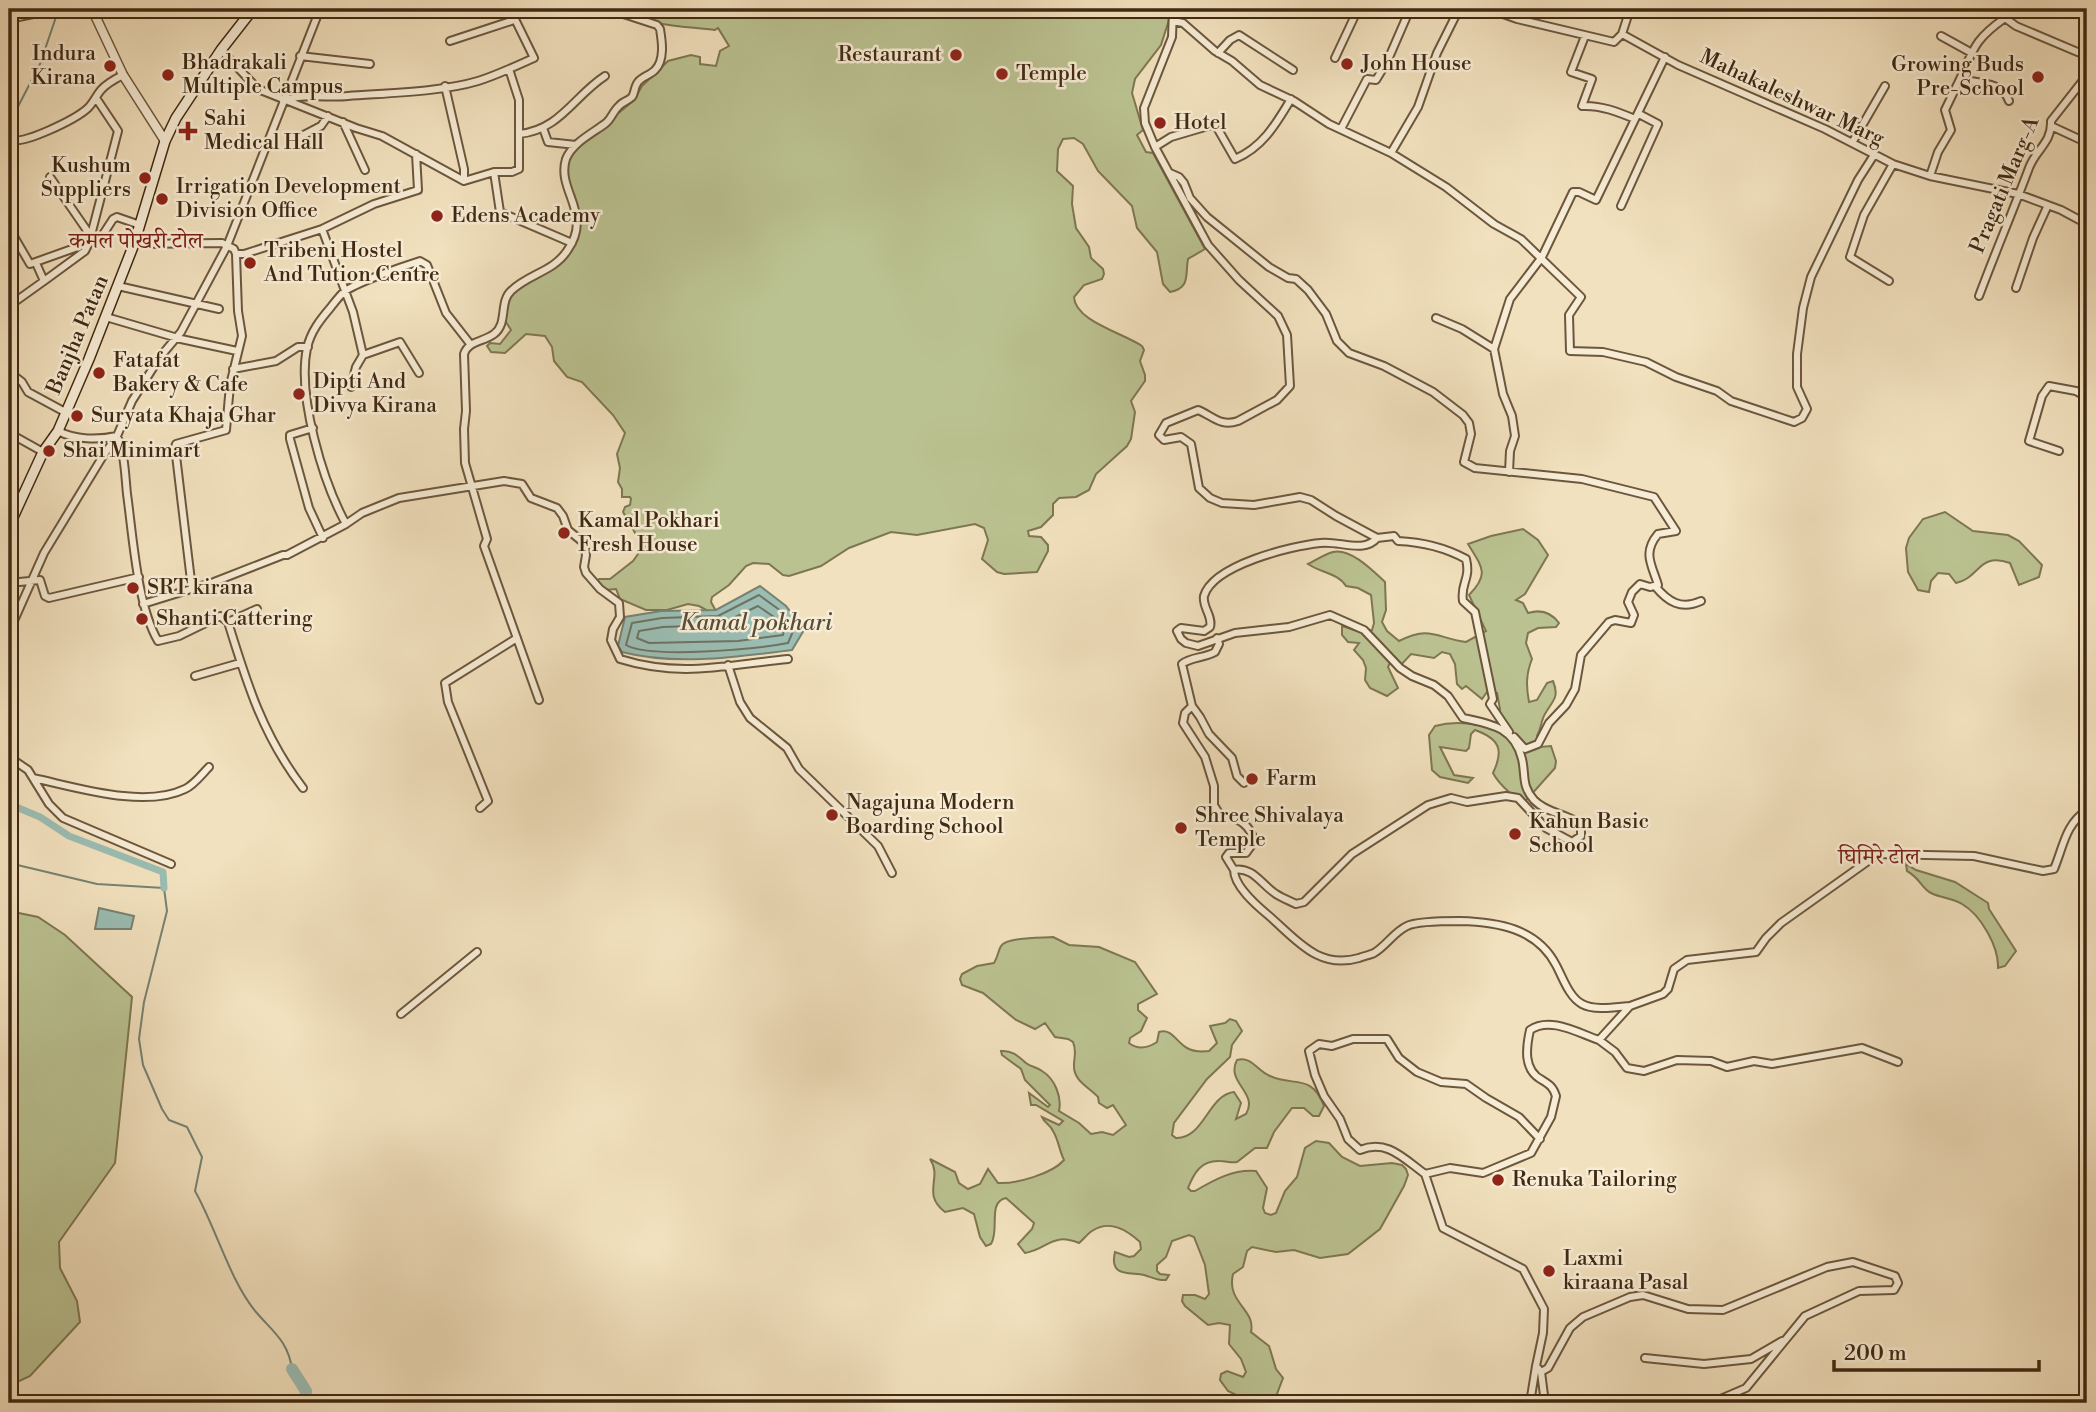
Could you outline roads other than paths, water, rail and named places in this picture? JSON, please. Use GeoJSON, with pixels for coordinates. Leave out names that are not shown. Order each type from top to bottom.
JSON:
{"type":"FeatureCollection","features":[{"type":"Feature","properties":{"kind":"main road","name":"Banjha Patan"},"geometry":{"type":"LineString","coordinates":[[9,526],[43,452],[58,431],[106,317],[134,244],[165,141],[221,50],[253,9]]}},
{"type":"Feature","properties":{"kind":"street"},"geometry":{"type":"LineString","coordinates":[[92,9],[123,75],[165,141]]}},
{"type":"Feature","properties":{"kind":"street"},"geometry":{"type":"LineString","coordinates":[[9,632],[44,553],[117,436],[132,401],[186,322],[227,246],[320,9]]}},
{"type":"Feature","properties":{"kind":"street"},"geometry":{"type":"LineString","coordinates":[[401,9],[416,13],[437,9]]}},
{"type":"Feature","properties":{"kind":"street"},"geometry":{"type":"LineString","coordinates":[[283,101],[291,98],[339,97],[445,86],[477,81],[509,69],[534,58],[510,9]]}},
{"type":"Feature","properties":{"kind":"street"},"geometry":{"type":"LineString","coordinates":[[540,700],[484,546],[487,539],[465,463],[464,360],[465,350],[496,332],[503,317],[505,299],[511,290],[553,266],[572,243],[577,215],[567,187],[565,161],[576,145],[610,120],[619,106],[632,96],[639,81],[657,68],[661,59],[660,29],[657,26],[608,9]]}},
{"type":"Feature","properties":{"kind":"street"},"geometry":{"type":"LineString","coordinates":[[1173,9],[1172,37],[1142,116],[1155,147],[1208,245],[1282,322],[1287,335],[1291,381],[1278,400],[1238,421],[1225,424],[1203,412],[1191,411],[1166,423],[1159,435],[1164,440],[1181,437],[1191,444],[1199,488],[1210,498],[1222,503],[1246,505],[1300,497],[1311,500],[1377,538]]}},
{"type":"Feature","properties":{"kind":"street"},"geometry":{"type":"LineString","coordinates":[[1335,58],[1358,9]]}},
{"type":"Feature","properties":{"kind":"street"},"geometry":{"type":"LineString","coordinates":[[1341,129],[1367,79],[1376,80],[1387,62],[1410,9]]}},
{"type":"Feature","properties":{"kind":"street"},"geometry":{"type":"LineString","coordinates":[[1391,153],[1418,107],[1437,53],[1459,9]]}},
{"type":"Feature","properties":{"kind":"street"},"geometry":{"type":"LineString","coordinates":[[1489,9],[1517,19],[1614,42],[1622,34],[1630,9]]}},
{"type":"Feature","properties":{"kind":"street"},"geometry":{"type":"LineString","coordinates":[[1991,9],[2016,26],[2087,57]]}},
{"type":"Feature","properties":{"kind":"street"},"geometry":{"type":"LineString","coordinates":[[1930,176],[1938,152],[1951,130],[1945,110],[1970,52],[1985,32],[2004,18],[2010,9]]}},
{"type":"Feature","properties":{"kind":"street"},"geometry":{"type":"LineString","coordinates":[[2077,9],[2087,21]]}},
{"type":"Feature","properties":{"kind":"street"},"geometry":{"type":"LineString","coordinates":[[9,19],[56,13]]}},
{"type":"Feature","properties":{"kind":"street"},"geometry":{"type":"LineString","coordinates":[[450,41],[514,20]]}},
{"type":"Feature","properties":{"kind":"street"},"geometry":{"type":"LineString","coordinates":[[1173,21],[1183,23],[1260,85],[1391,153],[1521,239],[1581,297],[1569,315],[1570,351],[1603,352],[1646,362],[1676,377],[1717,391],[1731,401],[1794,422],[1802,418],[1807,410],[1797,387],[1797,354],[1803,308],[1811,277],[1858,180],[1874,155]]}},
{"type":"Feature","properties":{"kind":"street","name":"Mahakaleshwar Marg"},"geometry":{"type":"LineString","coordinates":[[1622,34],[1745,95],[1825,129],[1893,164],[1930,176],[2018,194],[2087,224]]}},
{"type":"Feature","properties":{"kind":"street"},"geometry":{"type":"LineString","coordinates":[[1218,53],[1239,35],[1293,69]]}},
{"type":"Feature","properties":{"kind":"street"},"geometry":{"type":"LineString","coordinates":[[1585,36],[1571,72],[1592,79],[1582,106],[1607,108],[1658,124],[1621,206]]}},
{"type":"Feature","properties":{"kind":"street"},"geometry":{"type":"LineString","coordinates":[[1941,36],[1970,52]]}},
{"type":"Feature","properties":{"kind":"street"},"geometry":{"type":"LineString","coordinates":[[221,50],[258,89],[283,101],[382,136],[464,181],[494,172],[512,172],[519,169],[519,100],[509,69]]}},
{"type":"Feature","properties":{"kind":"street"},"geometry":{"type":"LineString","coordinates":[[300,56],[370,64]]}},
{"type":"Feature","properties":{"kind":"street"},"geometry":{"type":"LineString","coordinates":[[1509,472],[1510,451],[1515,436],[1494,349],[1510,299],[1542,257],[1573,192],[1596,200],[1605,187],[1665,57]]}},
{"type":"Feature","properties":{"kind":"street","name":"Pragati Marg-A"},"geometry":{"type":"LineString","coordinates":[[1979,296],[2030,166],[2053,129],[2051,121],[2084,79],[2087,57]]}},
{"type":"Feature","properties":{"kind":"street"},"geometry":{"type":"LineString","coordinates":[[9,140],[14,142],[24,139],[76,117],[89,107],[109,83],[123,75]]}},
{"type":"Feature","properties":{"kind":"street"},"geometry":{"type":"LineString","coordinates":[[519,134],[534,133],[544,128],[605,76]]}},
{"type":"Feature","properties":{"kind":"street"},"geometry":{"type":"LineString","coordinates":[[1960,79],[2001,88],[2009,96],[2009,101]]}},
{"type":"Feature","properties":{"kind":"street"},"geometry":{"type":"LineString","coordinates":[[445,86],[464,169],[464,181]]}},
{"type":"Feature","properties":{"kind":"street"},"geometry":{"type":"LineString","coordinates":[[1852,143],[1885,86]]}},
{"type":"Feature","properties":{"kind":"street"},"geometry":{"type":"LineString","coordinates":[[9,306],[85,251],[89,243],[118,131],[96,97]]}},
{"type":"Feature","properties":{"kind":"street"},"geometry":{"type":"LineString","coordinates":[[1155,147],[1171,137],[1215,124],[1235,159],[1250,153],[1261,143],[1291,99]]}},
{"type":"Feature","properties":{"kind":"street"},"geometry":{"type":"LineString","coordinates":[[298,138],[321,126],[328,116]]}},
{"type":"Feature","properties":{"kind":"street"},"geometry":{"type":"LineString","coordinates":[[343,122],[365,170]]}},
{"type":"Feature","properties":{"kind":"street"},"geometry":{"type":"LineString","coordinates":[[2051,126],[2079,139]]}},
{"type":"Feature","properties":{"kind":"street"},"geometry":{"type":"LineString","coordinates":[[544,128],[548,142],[576,145]]}},
{"type":"Feature","properties":{"kind":"street"},"geometry":{"type":"LineString","coordinates":[[236,254],[244,254],[322,229],[374,204],[418,190],[416,154]]}},
{"type":"Feature","properties":{"kind":"street"},"geometry":{"type":"LineString","coordinates":[[1889,281],[1850,257],[1864,215],[1893,164]]}},
{"type":"Feature","properties":{"kind":"street"},"geometry":{"type":"LineString","coordinates":[[494,172],[500,212],[572,243]]}},
{"type":"Feature","properties":{"kind":"street"},"geometry":{"type":"LineString","coordinates":[[1168,172],[1179,177],[1189,198],[1207,217],[1269,267],[1288,278],[1296,279],[1308,290],[1326,314],[1337,341],[1349,353],[1384,366],[1433,392],[1463,415],[1469,423],[1471,434],[1464,462],[1475,468],[1588,481],[1654,497],[1676,531],[1658,534],[1651,542],[1647,560],[1658,585],[1655,586]]}},
{"type":"Feature","properties":{"kind":"street"},"geometry":{"type":"LineString","coordinates":[[50,177],[88,232],[89,243]]}},
{"type":"Feature","properties":{"kind":"street"},"geometry":{"type":"LineString","coordinates":[[2016,288],[2033,238],[2048,205]]}},
{"type":"Feature","properties":{"kind":"street"},"geometry":{"type":"LineString","coordinates":[[33,263],[100,239],[113,219],[140,225]]}},
{"type":"Feature","properties":{"kind":"street"},"geometry":{"type":"LineString","coordinates":[[9,228],[44,281]]}},
{"type":"Feature","properties":{"kind":"street"},"geometry":{"type":"LineString","coordinates":[[322,229],[353,312],[363,355]]}},
{"type":"Feature","properties":{"kind":"street"},"geometry":{"type":"LineString","coordinates":[[134,244],[215,243],[234,249],[236,254],[238,311],[242,336],[233,369],[226,430],[176,444],[192,589]]}},
{"type":"Feature","properties":{"kind":"street"},"geometry":{"type":"LineString","coordinates":[[346,524],[324,472],[313,428],[306,380],[308,347],[317,323],[344,292],[420,261],[424,262],[446,313],[471,345]]}},
{"type":"Feature","properties":{"kind":"street"},"geometry":{"type":"LineString","coordinates":[[118,285],[219,309]]}},
{"type":"Feature","properties":{"kind":"street"},"geometry":{"type":"LineString","coordinates":[[106,317],[237,351]]}},
{"type":"Feature","properties":{"kind":"street"},"geometry":{"type":"LineString","coordinates":[[1436,318],[1462,329],[1494,349]]}},
{"type":"Feature","properties":{"kind":"street"},"geometry":{"type":"LineString","coordinates":[[351,387],[356,367],[363,355],[400,342],[419,373]]}},
{"type":"Feature","properties":{"kind":"street"},"geometry":{"type":"LineString","coordinates":[[233,369],[276,361],[298,347],[308,347]]}},
{"type":"Feature","properties":{"kind":"street"},"geometry":{"type":"LineString","coordinates":[[9,372],[22,382],[28,392],[65,412]]}},
{"type":"Feature","properties":{"kind":"street"},"geometry":{"type":"LineString","coordinates":[[2059,451],[2029,441],[2042,396],[2049,386],[2076,391],[2087,397]]}},
{"type":"Feature","properties":{"kind":"street"},"geometry":{"type":"LineString","coordinates":[[313,428],[290,435],[290,439],[309,508],[323,538]]}},
{"type":"Feature","properties":{"kind":"street"},"geometry":{"type":"LineString","coordinates":[[58,431],[103,439],[117,436]]}},
{"type":"Feature","properties":{"kind":"street"},"geometry":{"type":"LineString","coordinates":[[9,433],[43,452]]}},
{"type":"Feature","properties":{"kind":"street"},"geometry":{"type":"LineString","coordinates":[[117,436],[123,459],[143,604],[151,630],[158,642],[179,636],[220,616],[228,622],[240,663],[272,742],[303,788]]}},
{"type":"Feature","properties":{"kind":"street"},"geometry":{"type":"LineString","coordinates":[[143,604],[288,555],[323,538],[362,513],[399,498],[504,481],[517,482],[522,484],[531,498],[557,508],[564,516],[568,530],[584,543],[586,573],[619,604],[620,617],[611,640],[620,659],[641,666],[671,670],[700,670],[788,659]]}},
{"type":"Feature","properties":{"kind":"street"},"geometry":{"type":"LineString","coordinates":[[1510,734],[1488,723],[1463,718],[1448,696],[1434,685],[1400,668],[1364,630],[1339,617],[1330,615],[1290,627],[1235,632],[1204,645],[1192,645],[1181,639],[1177,631],[1181,628],[1205,631],[1210,627],[1210,615],[1203,600],[1205,593],[1228,569],[1247,561],[1308,545],[1335,542],[1368,545],[1377,538],[1394,536],[1398,541],[1421,542],[1453,552],[1466,559],[1469,573],[1461,592],[1463,601],[1475,611],[1493,699],[1500,717],[1525,749],[1538,744],[1549,723],[1566,705],[1575,689],[1581,655],[1609,622],[1615,620],[1631,623],[1634,615],[1628,602],[1632,592],[1640,584],[1655,586],[1662,595],[1677,605],[1687,607],[1701,601]]}},
{"type":"Feature","properties":{"kind":"street"},"geometry":{"type":"LineString","coordinates":[[9,583],[40,580],[45,596],[49,598],[139,577]]}},
{"type":"Feature","properties":{"kind":"street"},"geometry":{"type":"LineString","coordinates":[[228,622],[257,608]]}},
{"type":"Feature","properties":{"kind":"street"},"geometry":{"type":"LineString","coordinates":[[480,808],[488,801],[448,702],[444,682],[517,638]]}},
{"type":"Feature","properties":{"kind":"street"},"geometry":{"type":"LineString","coordinates":[[1217,638],[1219,644],[1215,652],[1182,664],[1192,706],[1209,734],[1233,758],[1237,776],[1244,783]]}},
{"type":"Feature","properties":{"kind":"street"},"geometry":{"type":"LineString","coordinates":[[195,676],[240,663]]}},
{"type":"Feature","properties":{"kind":"street"},"geometry":{"type":"LineString","coordinates":[[728,665],[740,702],[750,718],[787,748],[799,769],[878,846],[891,873]]}},
{"type":"Feature","properties":{"kind":"street"},"geometry":{"type":"LineString","coordinates":[[1234,870],[1253,874],[1276,894],[1296,904],[1304,902],[1352,854],[1428,805],[1451,798],[1467,802],[1506,796],[1518,798],[1546,828],[1572,842],[1581,836],[1581,826],[1576,820],[1558,816],[1535,801],[1523,783],[1522,759],[1510,734],[1490,704],[1493,699]]}},
{"type":"Feature","properties":{"kind":"street"},"geometry":{"type":"LineString","coordinates":[[1192,706],[1185,713],[1183,723],[1206,757],[1214,786],[1214,805],[1220,815],[1233,816],[1243,822],[1253,836],[1252,848],[1246,853],[1229,853],[1226,856],[1234,870],[1235,878],[1246,893],[1291,938],[1328,959],[1342,961],[1375,953],[1396,932],[1415,923],[1492,922],[1510,926],[1547,952],[1574,998],[1584,1006],[1599,1008],[1630,1006],[1663,993],[1668,989],[1674,969],[1687,961],[1756,952],[1766,937],[1781,923],[1878,854],[1974,856],[2043,871],[2054,869],[2068,830],[2075,819],[2087,810]]}},
{"type":"Feature","properties":{"kind":"street"},"geometry":{"type":"LineString","coordinates":[[9,757],[28,770],[49,804],[63,818],[171,864]]}},
{"type":"Feature","properties":{"kind":"street"},"geometry":{"type":"LineString","coordinates":[[33,778],[99,792],[162,796],[186,789],[209,767]]}},
{"type":"Feature","properties":{"kind":"street"},"geometry":{"type":"LineString","coordinates":[[401,1014],[477,952]]}},
{"type":"Feature","properties":{"kind":"street"},"geometry":{"type":"LineString","coordinates":[[1599,1040],[1630,1006]]}},
{"type":"Feature","properties":{"kind":"street"},"geometry":{"type":"LineString","coordinates":[[1425,1174],[1450,1168],[1483,1173],[1531,1153],[1551,1117],[1556,1096],[1550,1084],[1534,1075],[1528,1065],[1530,1030],[1542,1023],[1553,1024],[1599,1040],[1615,1052],[1627,1068],[1644,1070],[1676,1060],[1711,1061],[1727,1067],[1754,1061],[1772,1064],[1862,1048],[1898,1062]]}},
{"type":"Feature","properties":{"kind":"street"},"geometry":{"type":"LineString","coordinates":[[1531,1403],[1543,1333],[1544,1309],[1523,1269],[1443,1228],[1425,1174],[1382,1146],[1372,1145],[1360,1150],[1348,1139],[1340,1119],[1324,1096],[1309,1051],[1320,1044],[1332,1046],[1353,1039],[1387,1039],[1399,1058],[1417,1072],[1441,1082],[1466,1084],[1518,1117],[1539,1139]]}},
{"type":"Feature","properties":{"kind":"street"},"geometry":{"type":"LineString","coordinates":[[1541,1372],[1548,1368],[1570,1328],[1583,1317],[1630,1297],[1643,1295],[1688,1309],[1723,1310],[1827,1267],[1853,1262],[1895,1276],[1899,1283],[1894,1290],[1860,1291],[1805,1316],[1746,1388],[1711,1403]]}},
{"type":"Feature","properties":{"kind":"street"},"geometry":{"type":"LineString","coordinates":[[1645,1358],[1704,1364],[1751,1359],[1784,1340]]}},
{"type":"Feature","properties":{"kind":"street"},"geometry":{"type":"LineString","coordinates":[[1536,1366],[1541,1372],[1545,1403]]}},
{"type":"Feature","properties":{"kind":"water","name":"Kamal pokhari"},"geometry":{"type":"Polygon","coordinates":[[[760,586],[786,606],[804,630],[792,650],[728,657],[664,659],[622,652],[618,646],[625,617],[661,611],[716,610],[760,586]]]}},
{"type":"Feature","properties":{"kind":"water"},"geometry":{"type":"Polygon","coordinates":[[[99,908],[134,916],[131,929],[95,929],[99,908]]]}},
{"type":"Feature","properties":{"kind":"waterway"},"geometry":{"type":"LineString","coordinates":[[9,124],[40,64],[56,17]]}},
{"type":"Feature","properties":{"kind":"waterway"},"geometry":{"type":"LineString","coordinates":[[9,804],[40,817],[69,836],[163,872],[164,888]]}},
{"type":"Feature","properties":{"kind":"waterway"},"geometry":{"type":"LineString","coordinates":[[9,863],[97,884],[164,888],[167,911],[144,1002],[139,1039],[143,1065],[169,1120],[187,1127],[202,1157],[195,1191],[238,1285],[283,1344],[292,1369]]}},
{"type":"Feature","properties":{"kind":"waterway"},"geometry":{"type":"LineString","coordinates":[[292,1369],[306,1391],[305,1403]]}},
{"type":"Feature","properties":{"kind":"place","name":"Restaurant"},"geometry":{"type":"Point","coordinates":[956,55]}},
{"type":"Feature","properties":{"kind":"place","name":"John House"},"geometry":{"type":"Point","coordinates":[1347,64]}},
{"type":"Feature","properties":{"kind":"place","name":"Indura Kirana"},"geometry":{"type":"Point","coordinates":[110,66]}},
{"type":"Feature","properties":{"kind":"place","name":"Temple"},"geometry":{"type":"Point","coordinates":[1002,74]}},
{"type":"Feature","properties":{"kind":"place","name":"Bhadrakali Multiple Campus"},"geometry":{"type":"Point","coordinates":[168,75]}},
{"type":"Feature","properties":{"kind":"place","name":"Growing Buds Pre-School"},"geometry":{"type":"Point","coordinates":[2038,77]}},
{"type":"Feature","properties":{"kind":"place","name":"Hotel"},"geometry":{"type":"Point","coordinates":[1160,123]}},
{"type":"Feature","properties":{"kind":"place","name":"Sahi Medical Hall"},"geometry":{"type":"Point","coordinates":[188,131]}},
{"type":"Feature","properties":{"kind":"place","name":"Kushum Suppliers"},"geometry":{"type":"Point","coordinates":[145,178]}},
{"type":"Feature","properties":{"kind":"place","name":"Irrigation Development Division Office"},"geometry":{"type":"Point","coordinates":[162,199]}},
{"type":"Feature","properties":{"kind":"place","name":"Edens Academy"},"geometry":{"type":"Point","coordinates":[437,216]}},
{"type":"Feature","properties":{"kind":"place","name":"Tribeni Hostel And Tution Centre"},"geometry":{"type":"Point","coordinates":[250,263]}},
{"type":"Feature","properties":{"kind":"place","name":"Fatafat Bakery & Cafe"},"geometry":{"type":"Point","coordinates":[99,373]}},
{"type":"Feature","properties":{"kind":"place","name":"Dipti And Divya Kirana"},"geometry":{"type":"Point","coordinates":[299,394]}},
{"type":"Feature","properties":{"kind":"place","name":"Suryata Khaja Ghar"},"geometry":{"type":"Point","coordinates":[77,416]}},
{"type":"Feature","properties":{"kind":"place","name":"Shai Minimart"},"geometry":{"type":"Point","coordinates":[49,451]}},
{"type":"Feature","properties":{"kind":"place","name":"Kamal Pokhari Fresh House"},"geometry":{"type":"Point","coordinates":[564,533]}},
{"type":"Feature","properties":{"kind":"place","name":"SRT kirana"},"geometry":{"type":"Point","coordinates":[133,588]}},
{"type":"Feature","properties":{"kind":"place","name":"Shanti Cattering"},"geometry":{"type":"Point","coordinates":[142,619]}},
{"type":"Feature","properties":{"kind":"place","name":"Farm"},"geometry":{"type":"Point","coordinates":[1252,779]}},
{"type":"Feature","properties":{"kind":"place","name":"Nagajuna Modern Boarding School"},"geometry":{"type":"Point","coordinates":[832,815]}},
{"type":"Feature","properties":{"kind":"place","name":"Shree Shivalaya Temple"},"geometry":{"type":"Point","coordinates":[1181,828]}},
{"type":"Feature","properties":{"kind":"place","name":"Kahun Basic School"},"geometry":{"type":"Point","coordinates":[1515,834]}},
{"type":"Feature","properties":{"kind":"place","name":"Renuka Tailoring"},"geometry":{"type":"Point","coordinates":[1498,1180]}},
{"type":"Feature","properties":{"kind":"place","name":"Laxmi kiraana Pasal"},"geometry":{"type":"Point","coordinates":[1549,1271]}},
{"type":"Feature","properties":{"kind":"district","name":"कमल पोखरी टोल"},"geometry":{"type":"Point","coordinates":[136,241]}},
{"type":"Feature","properties":{"kind":"district","name":"घिमिरे टोल"},"geometry":{"type":"Point","coordinates":[1879,857]}}]}
